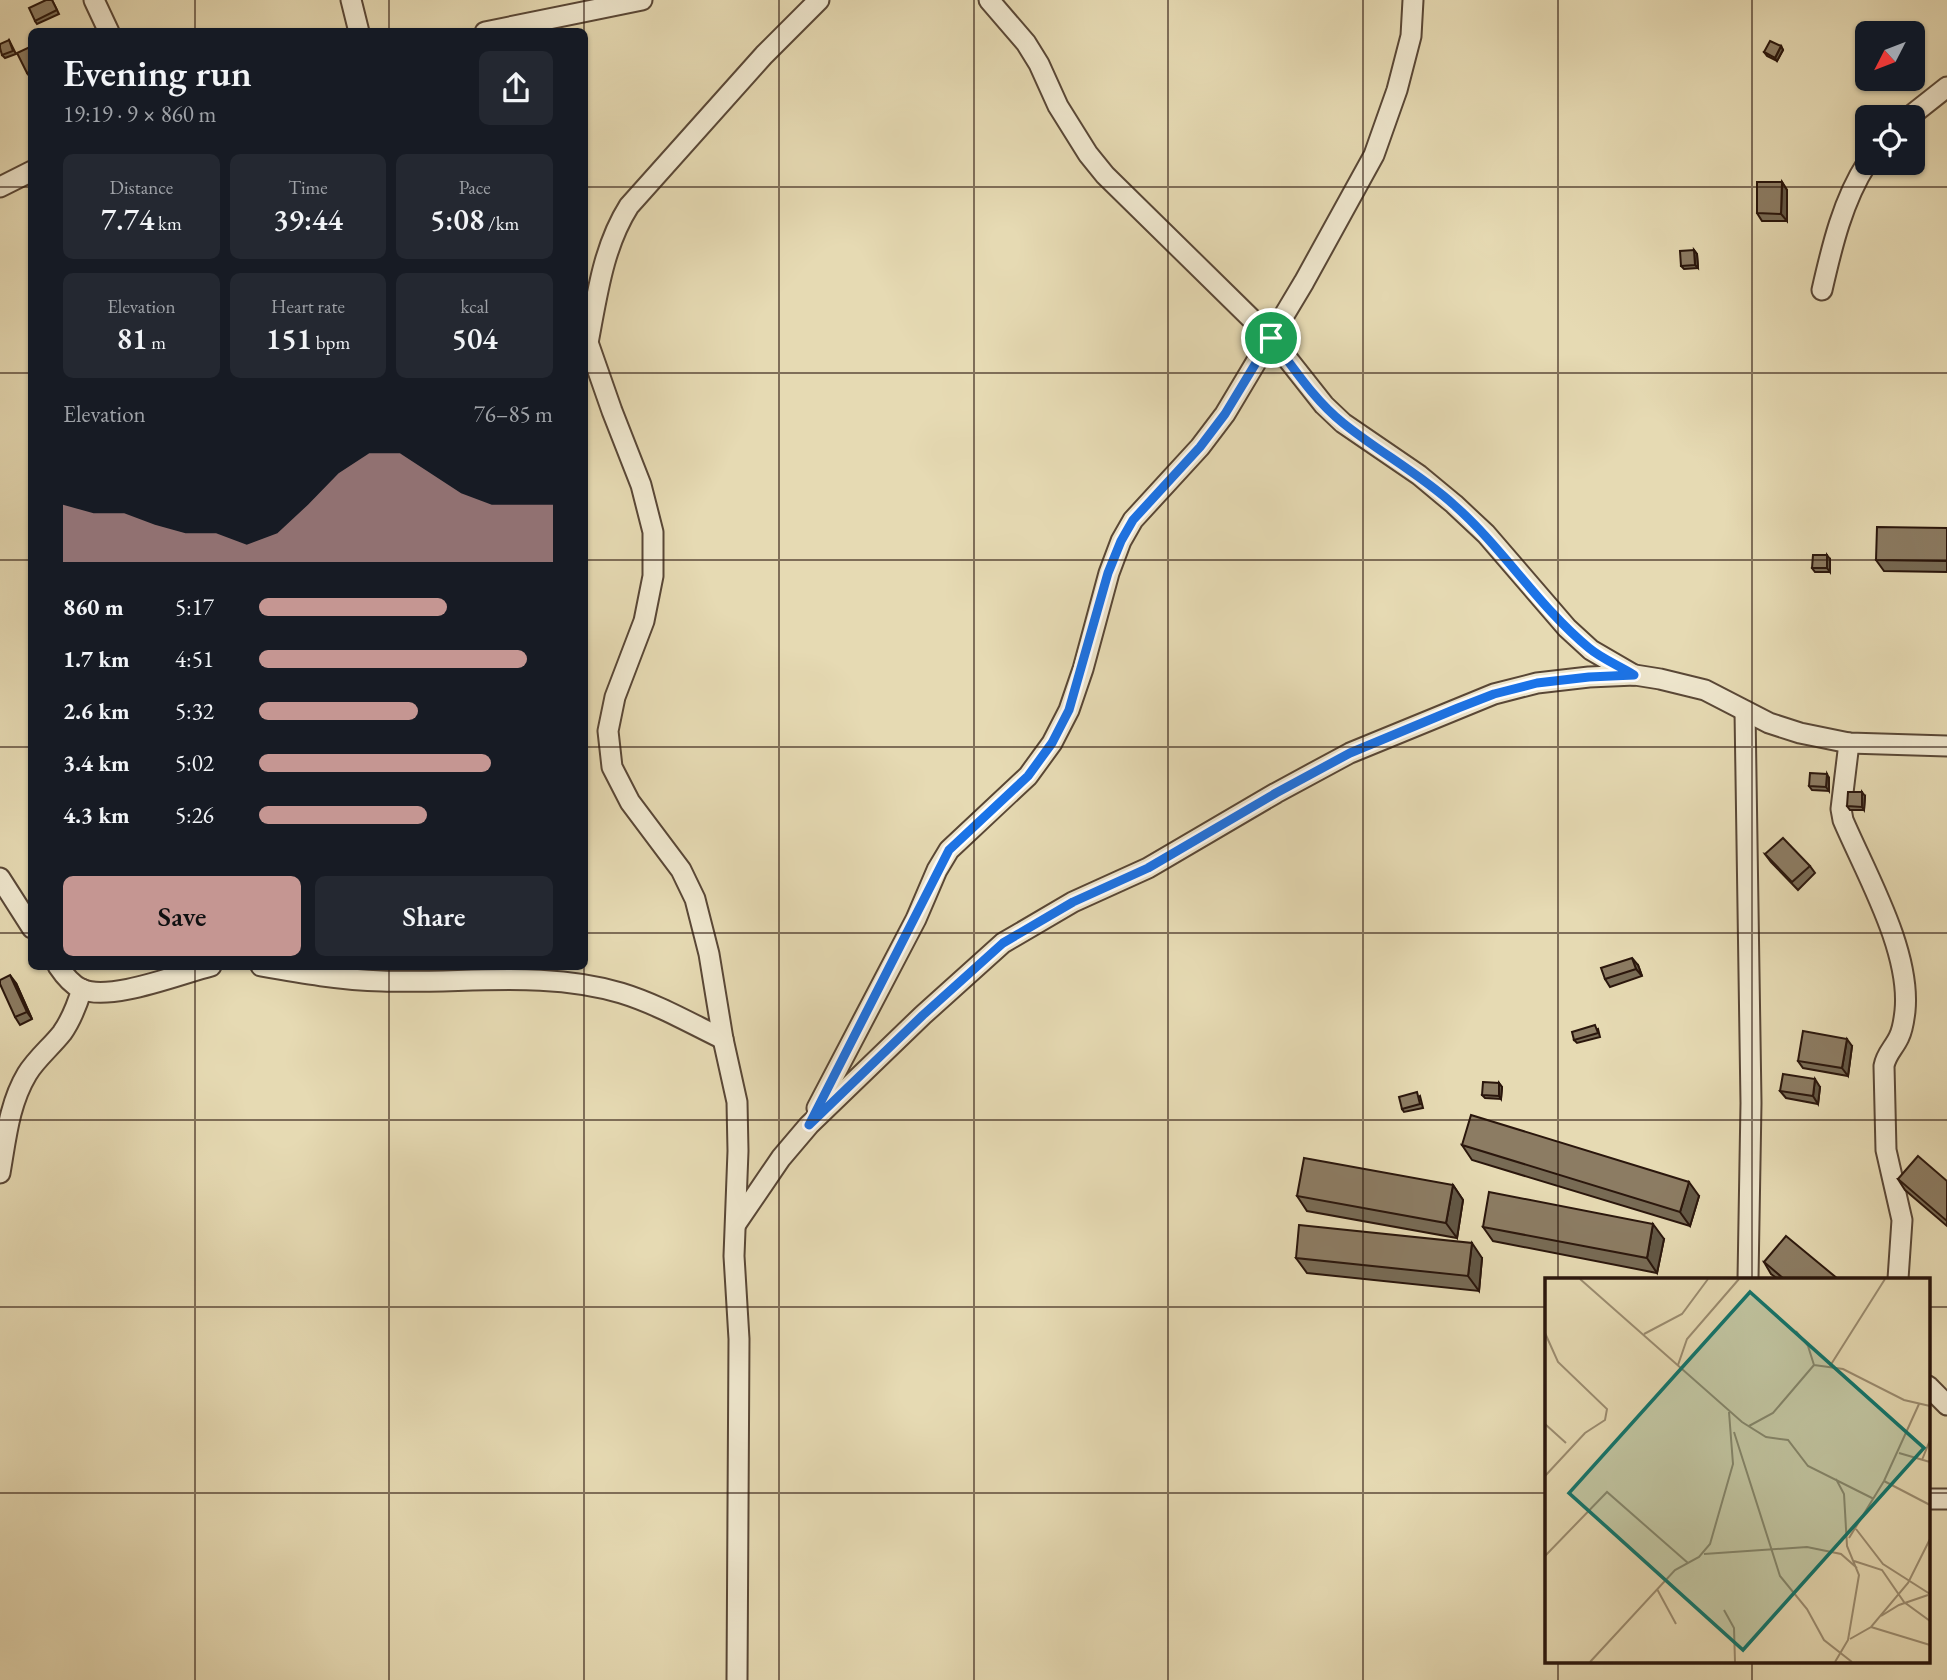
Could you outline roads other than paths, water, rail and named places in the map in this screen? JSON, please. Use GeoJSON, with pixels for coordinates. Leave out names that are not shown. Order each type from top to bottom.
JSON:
{"type":"FeatureCollection","features":[{"type":"Feature","properties":{"kind":"street"},"geometry":{"type":"LineString","coordinates":[[94,0],[107,28]]}},
{"type":"Feature","properties":{"kind":"street"},"geometry":{"type":"LineString","coordinates":[[351,0],[358,28]]}},
{"type":"Feature","properties":{"kind":"street"},"geometry":{"type":"LineString","coordinates":[[516,28],[642,0]]}},
{"type":"Feature","properties":{"kind":"street"},"geometry":{"type":"LineString","coordinates":[[588,328],[615,228],[629,206],[764,55],[819,0]]}},
{"type":"Feature","properties":{"kind":"street"},"geometry":{"type":"LineString","coordinates":[[989,0],[1026,43],[1063,115],[1105,175],[1271,338],[1324,405],[1343,423],[1419,475],[1454,504],[1486,534],[1567,628],[1591,650],[1634,675]]}},
{"type":"Feature","properties":{"kind":"street"},"geometry":{"type":"LineString","coordinates":[[809,1125],[949,850],[1028,776],[1052,743],[1069,710],[1108,573],[1133,520],[1200,447],[1225,414],[1374,155],[1397,90],[1412,36],[1413,0]]}},
{"type":"Feature","properties":{"kind":"street"},"geometry":{"type":"LineString","coordinates":[[1924,105],[1947,87]]}},
{"type":"Feature","properties":{"kind":"street"},"geometry":{"type":"LineString","coordinates":[[0,187],[28,173]]}},
{"type":"Feature","properties":{"kind":"street"},"geometry":{"type":"LineString","coordinates":[[1822,290],[1833,243],[1860,175]]}},
{"type":"Feature","properties":{"kind":"street"},"geometry":{"type":"LineString","coordinates":[[588,342],[641,485],[653,532],[653,576],[644,621],[615,697],[608,731],[612,767],[630,802],[690,885],[709,954],[737,1102],[734,1256],[739,1339],[737,1680]]}},
{"type":"Feature","properties":{"kind":"street"},"geometry":{"type":"LineString","coordinates":[[736,1224],[781,1158],[809,1125],[913,1024],[1003,943],[1073,902],[1148,868],[1350,753],[1458,708],[1494,694],[1537,683],[1634,675],[1660,678],[1705,690],[1769,723],[1800,733],[1849,743],[1947,746]]}},
{"type":"Feature","properties":{"kind":"street"},"geometry":{"type":"LineString","coordinates":[[1745,711],[1751,1102],[1748,1278]]}},
{"type":"Feature","properties":{"kind":"street"},"geometry":{"type":"LineString","coordinates":[[1849,743],[1841,809],[1843,820],[1877,895],[1901,967],[1905,992],[1902,1028],[1886,1056],[1884,1066],[1886,1150],[1902,1220],[1898,1278]]}},
{"type":"Feature","properties":{"kind":"street"},"geometry":{"type":"LineString","coordinates":[[0,878],[6,901],[28,924]]}},
{"type":"Feature","properties":{"kind":"street"},"geometry":{"type":"LineString","coordinates":[[61,970],[65,977],[82,989],[105,992],[141,987],[195,970]]}},
{"type":"Feature","properties":{"kind":"street"},"geometry":{"type":"LineString","coordinates":[[285,970],[381,981],[538,979],[580,985],[622,993],[723,1039]]}},
{"type":"Feature","properties":{"kind":"street"},"geometry":{"type":"LineString","coordinates":[[0,1172],[11,1110],[19,1089],[75,1013],[82,989]]}},
{"type":"Feature","properties":{"kind":"street"},"geometry":{"type":"LineString","coordinates":[[1930,1388],[1947,1405]]}}]}
